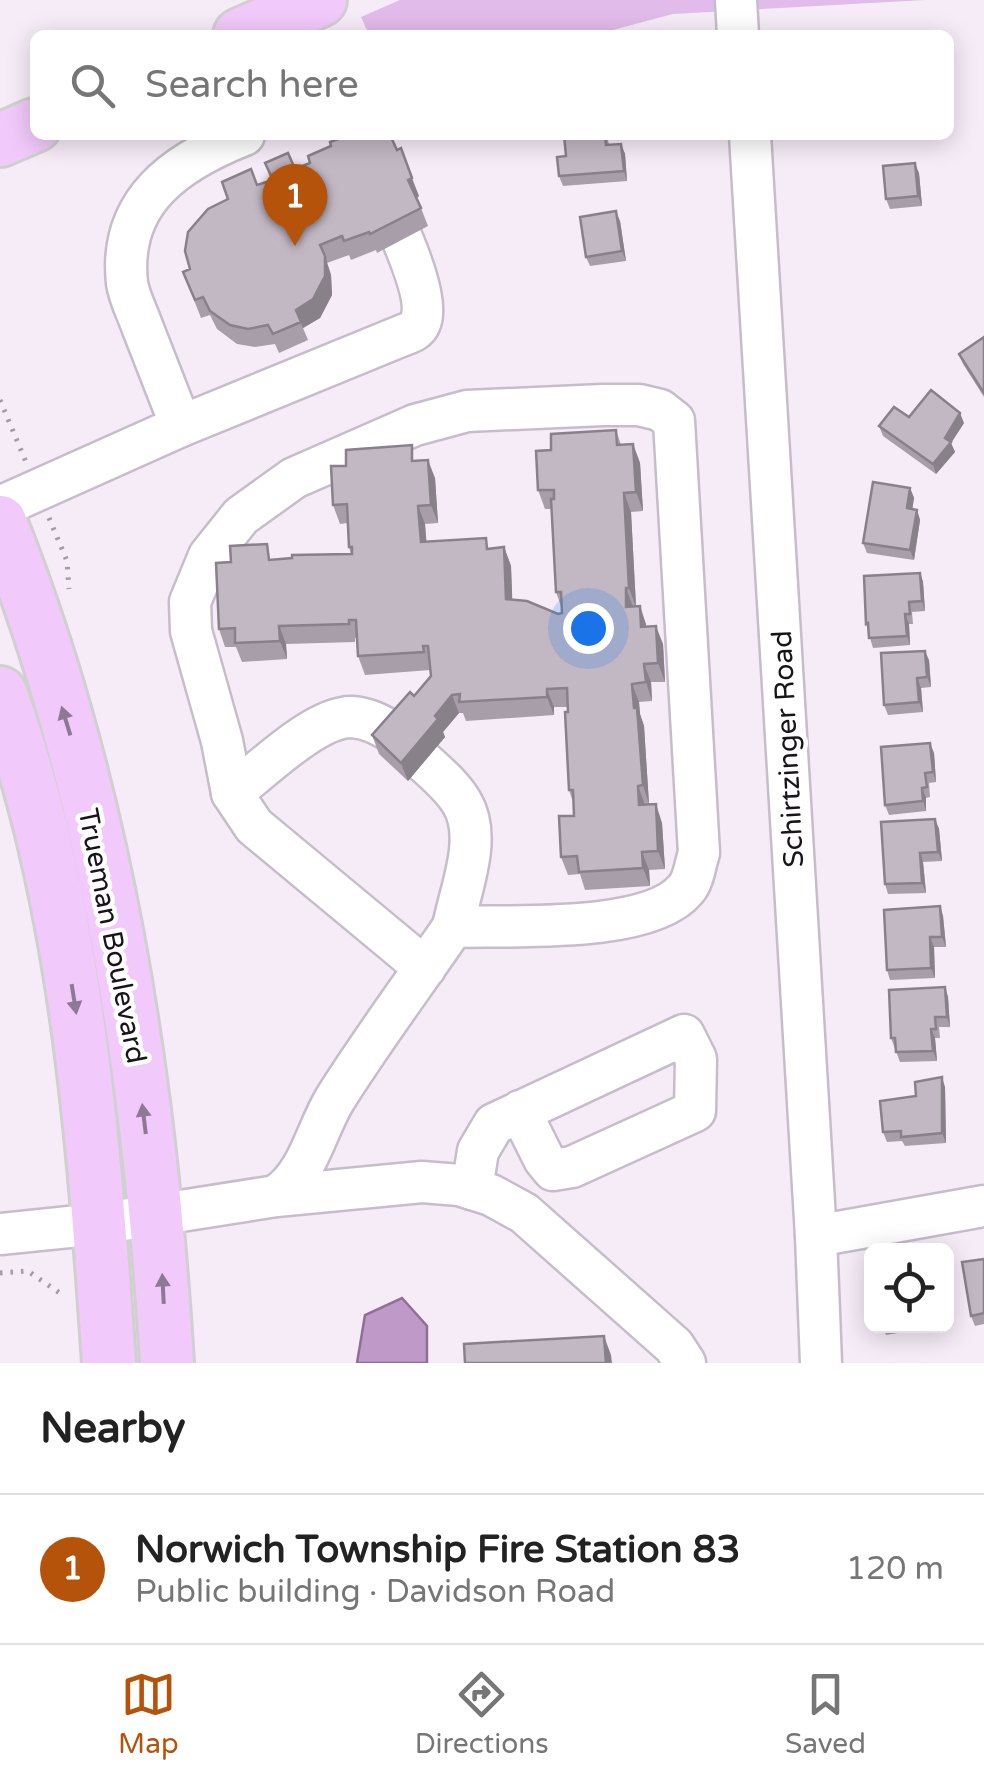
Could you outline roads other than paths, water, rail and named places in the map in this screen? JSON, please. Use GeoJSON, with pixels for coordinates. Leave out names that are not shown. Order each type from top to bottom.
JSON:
{"type":"FeatureCollection","features":[{"type":"Feature","properties":{"kind":"main road"},"geometry":{"type":"LineString","coordinates":[[258,30],[310,15]]}},
{"type":"Feature","properties":{"kind":"main road"},"geometry":{"type":"LineString","coordinates":[[0,140],[30,127]]}},
{"type":"Feature","properties":{"kind":"main road","name":"Trueman Boulevard"},"geometry":{"type":"LineString","coordinates":[[0,522],[75,752],[130,1003],[157,1215],[167,1363]]}},
{"type":"Feature","properties":{"kind":"main road","name":"Trueman Boulevard"},"geometry":{"type":"LineString","coordinates":[[0,693],[22,751],[57,904],[76,1012],[109,1363]]}},
{"type":"Feature","properties":{"kind":"street"},"geometry":{"type":"LineString","coordinates":[[736,0],[738,30]]}},
{"type":"Feature","properties":{"kind":"street"},"geometry":{"type":"LineString","coordinates":[[181,426],[127,286],[126,247],[136,212],[172,175],[206,150],[231,140]]}},
{"type":"Feature","properties":{"kind":"street"},"geometry":{"type":"LineString","coordinates":[[0,507],[181,426],[417,328],[422,310],[420,282],[356,140]]}},
{"type":"Feature","properties":{"kind":"street","name":"Schirtzinger Road"},"geometry":{"type":"LineString","coordinates":[[750,140],[821,1363]]}},
{"type":"Feature","properties":{"kind":"street"},"geometry":{"type":"LineString","coordinates":[[425,968],[254,826],[232,793],[222,741],[191,631],[190,602],[209,556],[241,516],[294,478],[415,425],[484,410],[639,404],[660,410],[674,421],[698,853],[689,887],[668,906],[627,920],[453,927]]}},
{"type":"Feature","properties":{"kind":"street"},"geometry":{"type":"LineString","coordinates":[[232,793],[333,719],[369,720],[410,748],[462,802],[470,821],[470,847],[453,927],[334,1101],[290,1186],[276,1196]]}},
{"type":"Feature","properties":{"kind":"street"},"geometry":{"type":"LineString","coordinates":[[472,1189],[478,1150],[494,1124],[520,1111]]}},
{"type":"Feature","properties":{"kind":"street"},"geometry":{"type":"LineString","coordinates":[[0,1234],[98,1224],[276,1196],[422,1182],[472,1189],[524,1212],[674,1346],[685,1363]]}},
{"type":"Feature","properties":{"kind":"street"},"geometry":{"type":"LineString","coordinates":[[816,1236],[984,1206]]}},
{"type":"Feature","properties":{"kind":"street"},"geometry":{"type":"LineString","coordinates":[[647,1322],[649,1363]]}},
{"type":"Feature","properties":{"kind":"place","name":"Norwich Township Fire Station 83"},"geometry":{"type":"Point","coordinates":[295,246]}}]}
